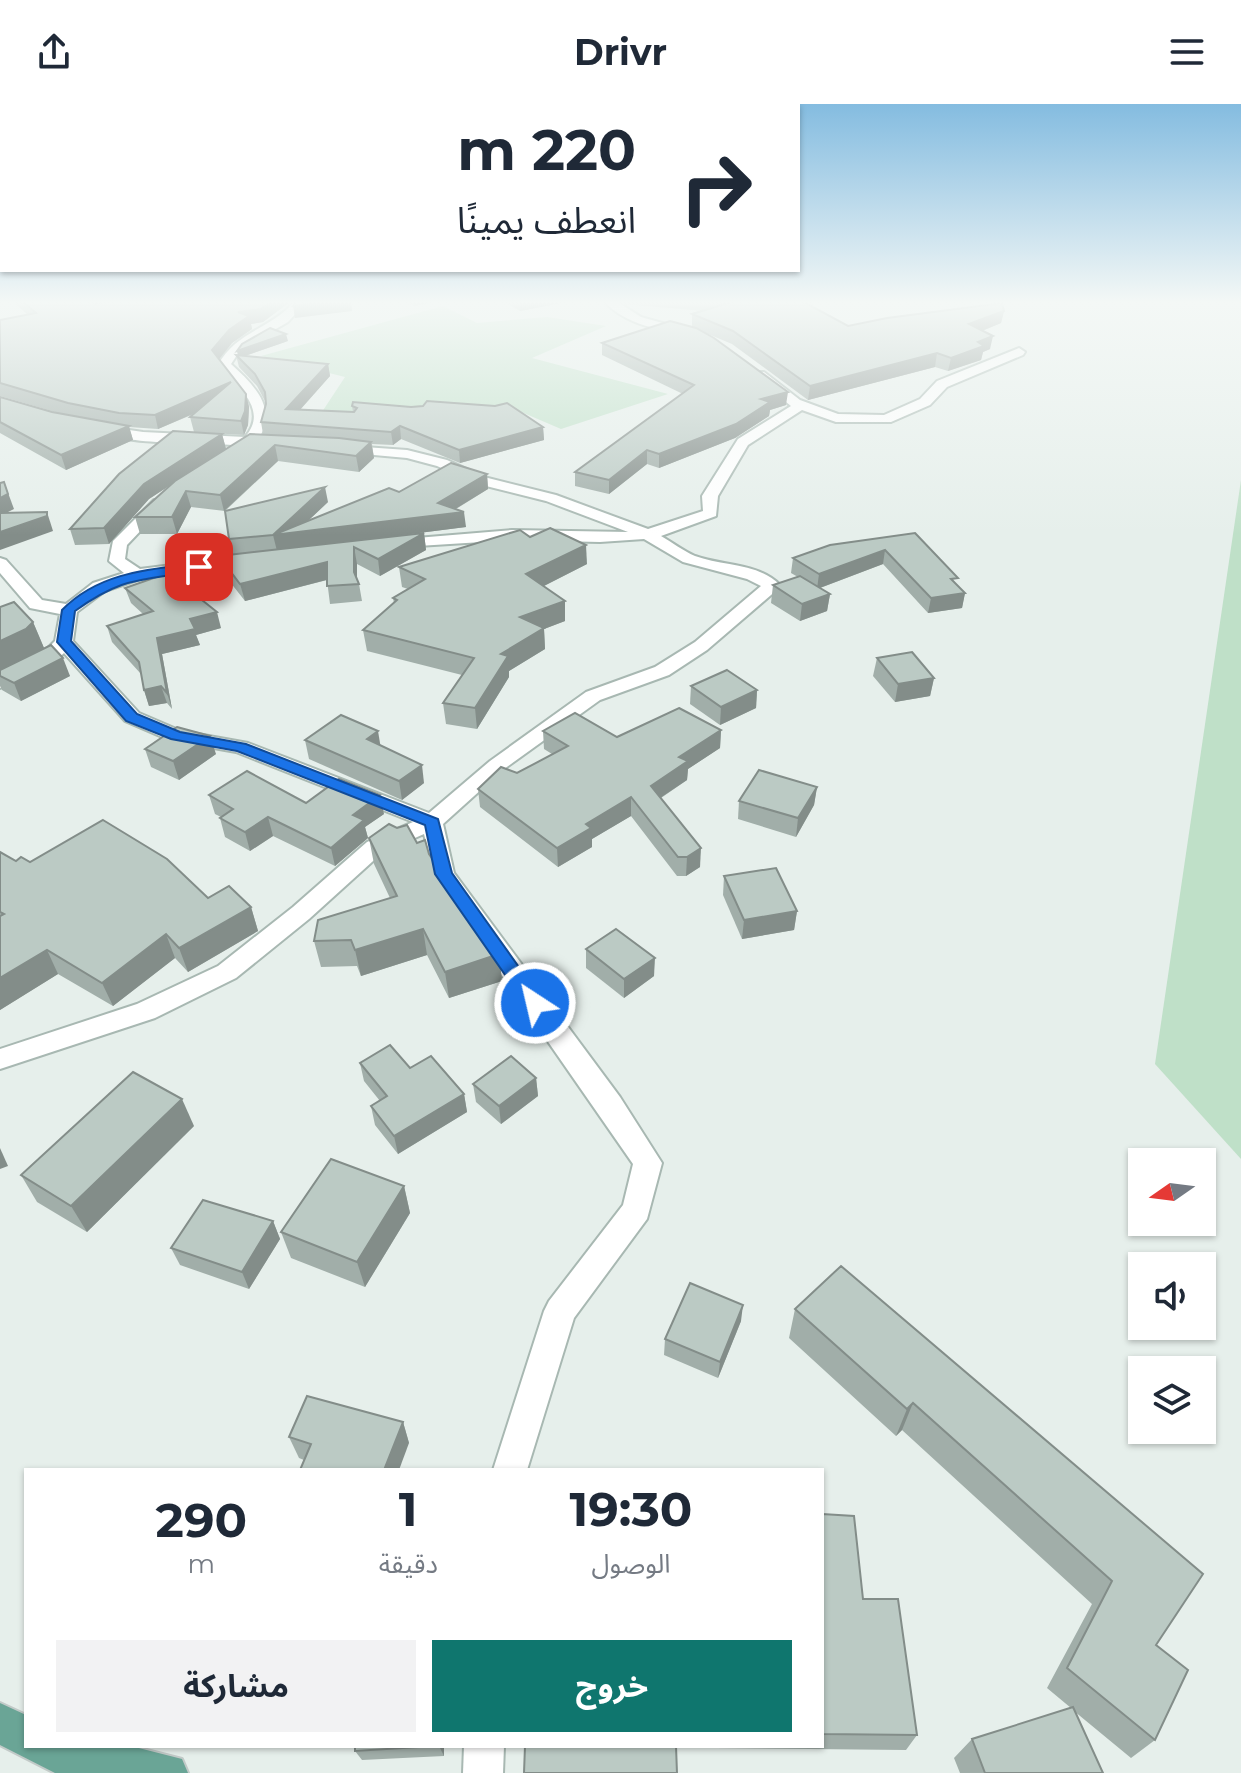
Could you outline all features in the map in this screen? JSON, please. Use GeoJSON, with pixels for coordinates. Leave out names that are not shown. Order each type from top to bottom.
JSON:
{"type":"FeatureCollection","features":[{"type":"Feature","properties":{"kind":"main road"},"geometry":{"type":"LineString","coordinates":[[0,1723],[24,1736]]}},
{"type":"Feature","properties":{"kind":"main road"},"geometry":{"type":"LineString","coordinates":[[47,1748],[56,1753],[168,1773]]}},
{"type":"Feature","properties":{"kind":"street"},"geometry":{"type":"LineString","coordinates":[[225,459],[250,442],[260,428],[262,415],[255,395],[238,379]]}},
{"type":"Feature","properties":{"kind":"street"},"geometry":{"type":"LineString","coordinates":[[764,379],[795,403],[836,418],[886,419],[925,402],[942,384],[954,379]]}},
{"type":"Feature","properties":{"kind":"street"},"geometry":{"type":"LineString","coordinates":[[370,548],[478,536],[610,539],[650,536],[711,513],[710,496],[743,442],[798,407],[795,403]]}},
{"type":"Feature","properties":{"kind":"street"},"geometry":{"type":"LineString","coordinates":[[90,427],[143,436],[292,444]]}},
{"type":"Feature","properties":{"kind":"street"},"geometry":{"type":"LineString","coordinates":[[0,1059],[146,1011],[227,972],[301,913],[375,847],[432,822],[497,765],[593,696],[662,671],[701,646],[772,585],[753,575],[689,559],[650,536],[551,498],[479,480],[442,463],[407,454],[320,446]]}},
{"type":"Feature","properties":{"kind":"street"},"geometry":{"type":"LineString","coordinates":[[137,574],[117,561],[119,544],[156,504],[167,497]]}},
{"type":"Feature","properties":{"kind":"street"},"geometry":{"type":"LineString","coordinates":[[0,682],[44,662],[64,642],[69,610],[99,587],[137,574],[262,559]]}},
{"type":"Feature","properties":{"kind":"street"},"geometry":{"type":"LineString","coordinates":[[0,563],[36,604],[69,610]]}},
{"type":"Feature","properties":{"kind":"street"},"geometry":{"type":"LineString","coordinates":[[64,642],[132,717],[176,736],[241,747],[432,822]]}},
{"type":"Feature","properties":{"kind":"street"},"geometry":{"type":"LineString","coordinates":[[432,822],[443,874],[610,1105],[648,1163],[637,1210],[560,1311],[511,1468]]}},
{"type":"Feature","properties":{"kind":"street"},"geometry":{"type":"LineString","coordinates":[[483,1773],[484,1748]]}},
{"type":"Feature","properties":{"kind":"green space"},"geometry":{"type":"Polygon","coordinates":[[[344,379],[611,379],[668,394],[561,429],[519,411],[352,420],[318,418],[344,379]]]}},
{"type":"Feature","properties":{"kind":"green space"},"geometry":{"type":"Polygon","coordinates":[[[1241,480],[1241,1159],[1155,1064],[1241,480]]]}},
{"type":"Feature","properties":{"kind":"building"},"geometry":{"type":"Polygon","coordinates":[[[0,379],[234,379],[246,394],[245,411],[241,421],[190,417],[231,382],[155,415],[119,413],[68,403],[0,383],[0,379]]]}},
{"type":"Feature","properties":{"kind":"building"},"geometry":{"type":"Polygon","coordinates":[[[258,379],[314,379],[286,409],[354,412],[357,408],[352,406],[353,402],[411,407],[423,406],[427,401],[495,406],[507,403],[543,427],[459,450],[400,426],[391,432],[261,422],[266,404],[265,392],[258,379]]]}},
{"type":"Feature","properties":{"kind":"building"},"geometry":{"type":"Polygon","coordinates":[[[681,379],[770,379],[788,392],[761,399],[770,402],[736,424],[659,454],[647,450],[609,480],[575,472],[694,385],[681,379]]]}},
{"type":"Feature","properties":{"kind":"building"},"geometry":{"type":"Polygon","coordinates":[[[800,379],[837,379],[810,386],[800,379]]]}},
{"type":"Feature","properties":{"kind":"building"},"geometry":{"type":"Polygon","coordinates":[[[0,397],[52,412],[129,426],[61,455],[0,422],[0,397]]]}},
{"type":"Feature","properties":{"kind":"building"},"geometry":{"type":"Polygon","coordinates":[[[173,431],[222,434],[144,484],[104,528],[70,529],[119,474],[173,431]]]}},
{"type":"Feature","properties":{"kind":"building"},"geometry":{"type":"Polygon","coordinates":[[[250,434],[371,442],[356,456],[275,445],[220,495],[186,491],[172,517],[135,517],[175,481],[250,434]]]}},
{"type":"Feature","properties":{"kind":"building"},"geometry":{"type":"Polygon","coordinates":[[[451,463],[487,474],[438,503],[464,512],[273,535],[389,488],[399,492],[451,463]]]}},
{"type":"Feature","properties":{"kind":"building"},"geometry":{"type":"Polygon","coordinates":[[[4,482],[8,494],[0,498],[0,483],[4,482]]]}},
{"type":"Feature","properties":{"kind":"building"},"geometry":{"type":"Polygon","coordinates":[[[325,487],[273,535],[229,539],[225,511],[325,487]]]}},
{"type":"Feature","properties":{"kind":"building"},"geometry":{"type":"Polygon","coordinates":[[[47,512],[47,516],[0,532],[0,513],[47,512]]]}},
{"type":"Feature","properties":{"kind":"building"},"geometry":{"type":"Polygon","coordinates":[[[550,528],[586,545],[526,574],[565,601],[520,617],[544,628],[501,654],[508,656],[475,708],[443,703],[474,658],[363,630],[397,600],[393,598],[425,579],[399,567],[520,530],[530,537],[550,528]]]}},
{"type":"Feature","properties":{"kind":"building"},"geometry":{"type":"Polygon","coordinates":[[[424,533],[378,559],[354,547],[354,572],[359,584],[327,586],[327,562],[240,584],[219,556],[424,533]]]}},
{"type":"Feature","properties":{"kind":"building"},"geometry":{"type":"Polygon","coordinates":[[[915,533],[958,578],[951,579],[965,593],[931,598],[885,550],[819,574],[793,558],[830,545],[915,533]]]}},
{"type":"Feature","properties":{"kind":"building"},"geometry":{"type":"Polygon","coordinates":[[[168,573],[217,612],[190,619],[195,629],[157,638],[167,693],[161,686],[144,690],[139,662],[107,626],[153,611],[125,588],[168,573]]]}},
{"type":"Feature","properties":{"kind":"building"},"geometry":{"type":"Polygon","coordinates":[[[800,576],[830,594],[802,604],[773,585],[800,576]]]}},
{"type":"Feature","properties":{"kind":"building"},"geometry":{"type":"Polygon","coordinates":[[[14,602],[33,622],[26,629],[0,641],[0,607],[14,602]]]}},
{"type":"Feature","properties":{"kind":"building"},"geometry":{"type":"Polygon","coordinates":[[[51,645],[63,658],[14,683],[0,676],[0,670],[51,645]]]}},
{"type":"Feature","properties":{"kind":"building"},"geometry":{"type":"Polygon","coordinates":[[[912,652],[934,678],[898,684],[877,658],[912,652]]]}},
{"type":"Feature","properties":{"kind":"building"},"geometry":{"type":"Polygon","coordinates":[[[727,670],[757,690],[721,707],[691,686],[727,670]]]}},
{"type":"Feature","properties":{"kind":"building"},"geometry":{"type":"Polygon","coordinates":[[[679,708],[721,730],[679,757],[688,761],[651,786],[701,848],[687,857],[678,857],[631,797],[586,824],[591,828],[557,848],[478,789],[501,767],[517,773],[568,746],[543,731],[575,713],[617,737],[679,708]]]}},
{"type":"Feature","properties":{"kind":"building"},"geometry":{"type":"Polygon","coordinates":[[[341,715],[378,731],[367,739],[422,765],[399,781],[305,740],[341,715]]]}},
{"type":"Feature","properties":{"kind":"building"},"geometry":{"type":"Polygon","coordinates":[[[177,727],[210,736],[173,761],[145,749],[177,727]]]}},
{"type":"Feature","properties":{"kind":"building"},"geometry":{"type":"Polygon","coordinates":[[[759,770],[817,787],[798,818],[739,801],[759,770]]]}},
{"type":"Feature","properties":{"kind":"building"},"geometry":{"type":"Polygon","coordinates":[[[247,771],[306,803],[339,779],[380,795],[353,815],[364,820],[331,848],[268,817],[245,832],[220,818],[233,809],[209,795],[247,771]]]}},
{"type":"Feature","properties":{"kind":"building"},"geometry":{"type":"Polygon","coordinates":[[[103,820],[167,859],[208,898],[229,886],[251,907],[179,948],[166,934],[102,983],[47,950],[0,978],[0,916],[4,914],[0,912],[0,852],[16,861],[21,857],[30,862],[103,820]]]}},
{"type":"Feature","properties":{"kind":"building"},"geometry":{"type":"Polygon","coordinates":[[[389,824],[397,828],[407,825],[417,843],[425,840],[429,854],[499,954],[445,972],[423,929],[355,950],[351,940],[314,941],[318,920],[397,896],[369,838],[389,824]]]}},
{"type":"Feature","properties":{"kind":"building"},"geometry":{"type":"Polygon","coordinates":[[[776,868],[797,911],[744,920],[724,876],[776,868]]]}},
{"type":"Feature","properties":{"kind":"building"},"geometry":{"type":"Polygon","coordinates":[[[616,929],[655,958],[624,979],[586,949],[616,929]]]}},
{"type":"Feature","properties":{"kind":"building"},"geometry":{"type":"Polygon","coordinates":[[[390,1045],[410,1068],[431,1056],[464,1094],[394,1136],[371,1106],[387,1096],[360,1063],[390,1045]]]}},
{"type":"Feature","properties":{"kind":"building"},"geometry":{"type":"Polygon","coordinates":[[[511,1056],[536,1078],[499,1106],[473,1084],[511,1056]]]}},
{"type":"Feature","properties":{"kind":"building"},"geometry":{"type":"Polygon","coordinates":[[[133,1072],[182,1099],[71,1206],[21,1175],[133,1072]]]}},
{"type":"Feature","properties":{"kind":"building"},"geometry":{"type":"Polygon","coordinates":[[[331,1159],[404,1186],[357,1262],[281,1232],[331,1159]]]}},
{"type":"Feature","properties":{"kind":"building"},"geometry":{"type":"Polygon","coordinates":[[[203,1200],[273,1221],[242,1272],[171,1248],[203,1200]]]}},
{"type":"Feature","properties":{"kind":"building"},"geometry":{"type":"Polygon","coordinates":[[[841,1266],[1203,1574],[1156,1645],[1188,1670],[1155,1740],[1067,1668],[1112,1581],[913,1403],[907,1409],[795,1309],[841,1266]]]}},
{"type":"Feature","properties":{"kind":"building"},"geometry":{"type":"Polygon","coordinates":[[[690,1283],[743,1305],[720,1362],[665,1339],[690,1283]]]}},
{"type":"Feature","properties":{"kind":"building"},"geometry":{"type":"Polygon","coordinates":[[[307,1396],[403,1422],[385,1468],[301,1468],[311,1444],[289,1437],[307,1396]]]}},
{"type":"Feature","properties":{"kind":"building"},"geometry":{"type":"Polygon","coordinates":[[[824,1514],[854,1516],[863,1599],[898,1599],[917,1735],[824,1734],[824,1514]]]}},
{"type":"Feature","properties":{"kind":"building"},"geometry":{"type":"Polygon","coordinates":[[[1073,1707],[1103,1773],[985,1773],[972,1739],[1073,1707]]]}},
{"type":"Feature","properties":{"kind":"building"},"geometry":{"type":"Polygon","coordinates":[[[355,1748],[403,1748],[355,1751],[355,1748]]]}},
{"type":"Feature","properties":{"kind":"building"},"geometry":{"type":"Polygon","coordinates":[[[525,1748],[676,1748],[677,1773],[524,1773],[525,1748]]]}},
{"type":"Feature","properties":{"kind":"route"},"geometry":{"type":"LineString","coordinates":[[199,567],[137,574],[99,587],[69,610],[64,642],[132,717],[176,736],[241,747],[432,822],[443,874],[535,1003]]}}]}
